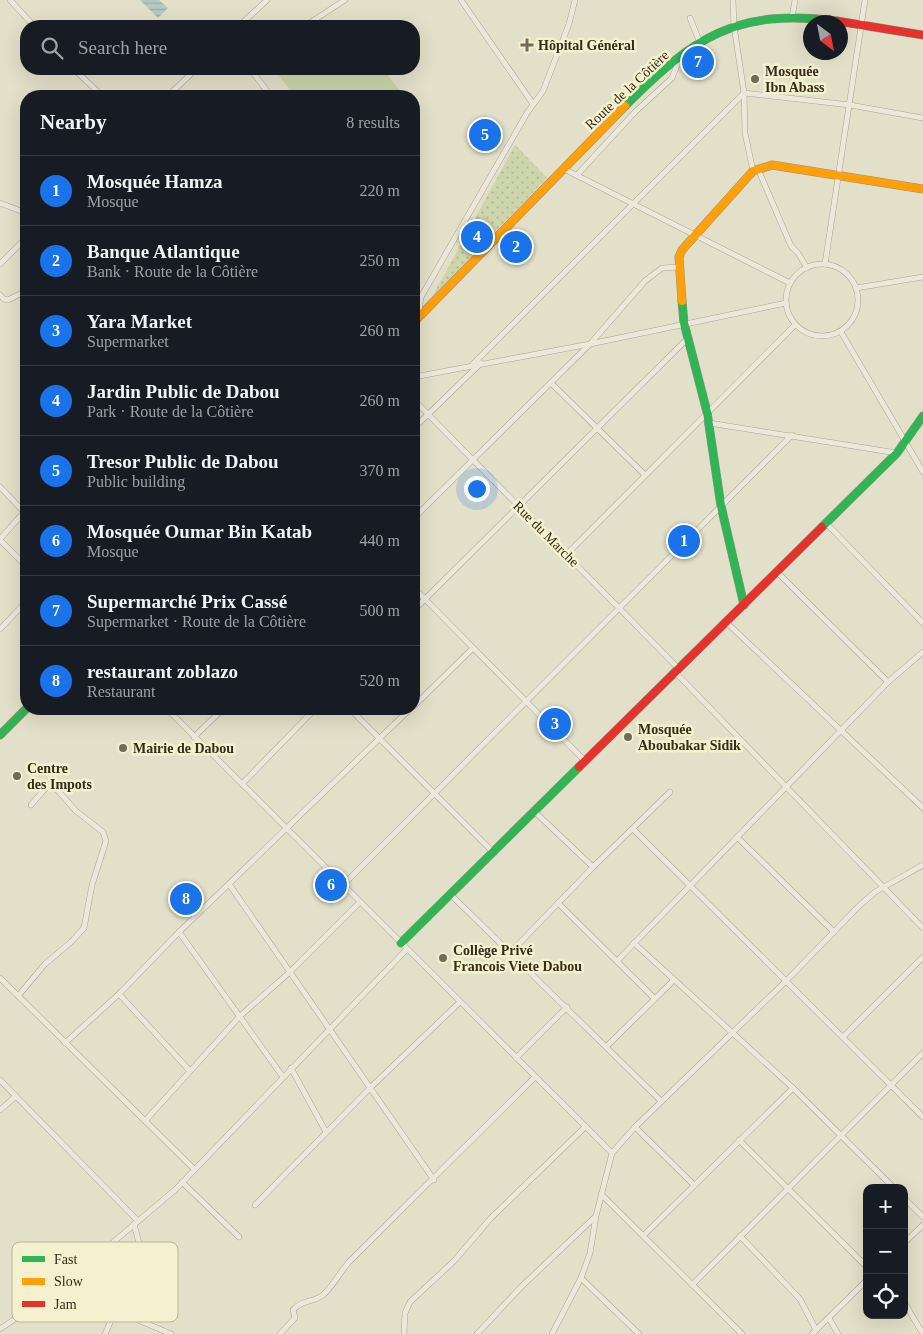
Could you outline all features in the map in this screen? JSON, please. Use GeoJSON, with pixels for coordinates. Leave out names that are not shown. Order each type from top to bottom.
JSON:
{"type":"FeatureCollection","features":[{"type":"Feature","properties":{"kind":"street"},"geometry":{"type":"LineString","coordinates":[[10,0],[28,20]]}},
{"type":"Feature","properties":{"kind":"street"},"geometry":{"type":"LineString","coordinates":[[245,20],[267,0]]}},
{"type":"Feature","properties":{"kind":"street"},"geometry":{"type":"LineString","coordinates":[[313,20],[337,2],[345,0]]}},
{"type":"Feature","properties":{"kind":"street"},"geometry":{"type":"LineString","coordinates":[[462,0],[533,104]]}},
{"type":"Feature","properties":{"kind":"street"},"geometry":{"type":"LineString","coordinates":[[420,302],[533,104],[543,91],[575,0]]}},
{"type":"Feature","properties":{"kind":"street"},"geometry":{"type":"LineString","coordinates":[[733,0],[734,26],[744,93],[745,133],[756,170],[790,246],[798,253],[807,268]]}},
{"type":"Feature","properties":{"kind":"street"},"geometry":{"type":"LineString","coordinates":[[792,17],[794,0]]}},
{"type":"Feature","properties":{"kind":"street"},"geometry":{"type":"LineString","coordinates":[[825,264],[865,0]]}},
{"type":"Feature","properties":{"kind":"street","name":"Route de la Côtière"},"geometry":{"type":"LineString","coordinates":[[420,316],[630,102],[653,80],[700,43],[734,26],[766,19],[792,17],[923,35]]}},
{"type":"Feature","properties":{"kind":"street"},"geometry":{"type":"LineString","coordinates":[[690,18],[700,43]]}},
{"type":"Feature","properties":{"kind":"street"},"geometry":{"type":"LineString","coordinates":[[576,175],[635,112],[672,78],[679,59]]}},
{"type":"Feature","properties":{"kind":"street"},"geometry":{"type":"LineString","coordinates":[[80,75],[96,90]]}},
{"type":"Feature","properties":{"kind":"street"},"geometry":{"type":"LineString","coordinates":[[174,90],[190,75]]}},
{"type":"Feature","properties":{"kind":"street"},"geometry":{"type":"LineString","coordinates":[[254,75],[265,90]]}},
{"type":"Feature","properties":{"kind":"street"},"geometry":{"type":"LineString","coordinates":[[653,80],[660,88]]}},
{"type":"Feature","properties":{"kind":"street"},"geometry":{"type":"LineString","coordinates":[[744,93],[850,105],[923,118]]}},
{"type":"Feature","properties":{"kind":"street"},"geometry":{"type":"LineString","coordinates":[[473,364],[636,204],[744,93]]}},
{"type":"Feature","properties":{"kind":"street"},"geometry":{"type":"LineString","coordinates":[[630,102],[635,112]]}},
{"type":"Feature","properties":{"kind":"street"},"geometry":{"type":"LineString","coordinates":[[589,143],[597,152]]}},
{"type":"Feature","properties":{"kind":"street"},"geometry":{"type":"LineString","coordinates":[[744,605],[721,506],[707,412],[684,323],[680,267],[682,250],[756,170],[772,165],[923,189]]}},
{"type":"Feature","properties":{"kind":"street"},"geometry":{"type":"LineString","coordinates":[[564,169],[790,283]]}},
{"type":"Feature","properties":{"kind":"street"},"geometry":{"type":"LineString","coordinates":[[0,203],[20,211]]}},
{"type":"Feature","properties":{"kind":"street"},"geometry":{"type":"LineString","coordinates":[[0,264],[20,244]]}},
{"type":"Feature","properties":{"kind":"street"},"geometry":{"type":"LineString","coordinates":[[825,264],[844,272],[856,288],[859,300],[857,312],[850,324],[841,332],[829,336],[817,336],[805,333],[796,325],[789,315],[786,303],[790,283],[797,274],[807,268],[825,264]]}},
{"type":"Feature","properties":{"kind":"street"},"geometry":{"type":"LineString","coordinates":[[420,512],[590,344],[649,277],[662,268],[680,267]]}},
{"type":"Feature","properties":{"kind":"street"},"geometry":{"type":"LineString","coordinates":[[856,288],[923,277]]}},
{"type":"Feature","properties":{"kind":"street"},"geometry":{"type":"LineString","coordinates":[[0,294],[4,299],[8,300],[20,294]]}},
{"type":"Feature","properties":{"kind":"street"},"geometry":{"type":"LineString","coordinates":[[420,376],[473,364],[590,344],[786,303]]}},
{"type":"Feature","properties":{"kind":"street"},"geometry":{"type":"LineString","coordinates":[[566,555],[796,325]]}},
{"type":"Feature","properties":{"kind":"street"},"geometry":{"type":"LineString","coordinates":[[841,332],[923,472]]}},
{"type":"Feature","properties":{"kind":"street"},"geometry":{"type":"LineString","coordinates":[[420,605],[688,338]]}},
{"type":"Feature","properties":{"kind":"street"},"geometry":{"type":"LineString","coordinates":[[420,422],[481,363]]}},
{"type":"Feature","properties":{"kind":"street"},"geometry":{"type":"LineString","coordinates":[[551,383],[644,475]]}},
{"type":"Feature","properties":{"kind":"street","name":"Rue du Marche"},"geometry":{"type":"LineString","coordinates":[[420,406],[619,608],[923,928]]}},
{"type":"Feature","properties":{"kind":"street"},"geometry":{"type":"LineString","coordinates":[[114,1242],[182,1182],[330,1028],[450,894],[897,453],[923,416]]}},
{"type":"Feature","properties":{"kind":"street"},"geometry":{"type":"LineString","coordinates":[[709,423],[897,453]]}},
{"type":"Feature","properties":{"kind":"street"},"geometry":{"type":"LineString","coordinates":[[343,885],[792,435]]}},
{"type":"Feature","properties":{"kind":"street"},"geometry":{"type":"LineString","coordinates":[[0,487],[20,506]]}},
{"type":"Feature","properties":{"kind":"street"},"geometry":{"type":"LineString","coordinates":[[20,518],[0,540],[20,560]]}},
{"type":"Feature","properties":{"kind":"street"},"geometry":{"type":"LineString","coordinates":[[826,523],[923,623]]}},
{"type":"Feature","properties":{"kind":"street"},"geometry":{"type":"LineString","coordinates":[[777,572],[888,682]]}},
{"type":"Feature","properties":{"kind":"street"},"geometry":{"type":"LineString","coordinates":[[420,595],[585,761]]}},
{"type":"Feature","properties":{"kind":"street"},"geometry":{"type":"LineString","coordinates":[[0,629],[20,608]]}},
{"type":"Feature","properties":{"kind":"street"},"geometry":{"type":"LineString","coordinates":[[726,622],[923,808]]}},
{"type":"Feature","properties":{"kind":"street"},"geometry":{"type":"LineString","coordinates":[[420,700],[473,648]]}},
{"type":"Feature","properties":{"kind":"street"},"geometry":{"type":"LineString","coordinates":[[617,961],[840,730],[888,682],[923,652]]}},
{"type":"Feature","properties":{"kind":"street"},"geometry":{"type":"LineString","coordinates":[[2,730],[20,714]]}},
{"type":"Feature","properties":{"kind":"street"},"geometry":{"type":"LineString","coordinates":[[173,715],[612,1154]]}},
{"type":"Feature","properties":{"kind":"street"},"geometry":{"type":"LineString","coordinates":[[194,737],[217,715]]}},
{"type":"Feature","properties":{"kind":"street"},"geometry":{"type":"LineString","coordinates":[[242,784],[309,715]]}},
{"type":"Feature","properties":{"kind":"street"},"geometry":{"type":"LineString","coordinates":[[356,715],[493,852]]}},
{"type":"Feature","properties":{"kind":"street"},"geometry":{"type":"LineString","coordinates":[[65,1043],[119,994],[180,932],[404,715]]}},
{"type":"Feature","properties":{"kind":"street"},"geometry":{"type":"LineString","coordinates":[[18,996],[44,964],[71,942],[84,928],[92,884],[106,841],[103,832],[76,811],[52,784],[31,805]]}},
{"type":"Feature","properties":{"kind":"street"},"geometry":{"type":"LineString","coordinates":[[511,952],[593,867],[670,792]]}},
{"type":"Feature","properties":{"kind":"street"},"geometry":{"type":"LineString","coordinates":[[534,811],[593,867]]}},
{"type":"Feature","properties":{"kind":"street"},"geometry":{"type":"LineString","coordinates":[[634,829],[923,1117]]}},
{"type":"Feature","properties":{"kind":"street"},"geometry":{"type":"LineString","coordinates":[[736,837],[834,932]]}},
{"type":"Feature","properties":{"kind":"street"},"geometry":{"type":"LineString","coordinates":[[552,1334],[581,1278],[590,1253],[596,1216],[612,1154],[635,1127],[787,980],[859,906],[884,887],[923,865]]}},
{"type":"Feature","properties":{"kind":"street"},"geometry":{"type":"LineString","coordinates":[[229,884],[434,1180]]}},
{"type":"Feature","properties":{"kind":"street"},"geometry":{"type":"LineString","coordinates":[[450,894],[661,1101]]}},
{"type":"Feature","properties":{"kind":"street"},"geometry":{"type":"LineString","coordinates":[[145,1121],[240,1016],[291,972],[360,902]]}},
{"type":"Feature","properties":{"kind":"street"},"geometry":{"type":"LineString","coordinates":[[558,903],[655,999]]}},
{"type":"Feature","properties":{"kind":"street"},"geometry":{"type":"LineString","coordinates":[[180,932],[283,1077]]}},
{"type":"Feature","properties":{"kind":"street"},"geometry":{"type":"LineString","coordinates":[[634,943],[793,1088],[890,1184]]}},
{"type":"Feature","properties":{"kind":"street"},"geometry":{"type":"LineString","coordinates":[[843,1037],[923,957]]}},
{"type":"Feature","properties":{"kind":"street"},"geometry":{"type":"LineString","coordinates":[[0,978],[194,1169]]}},
{"type":"Feature","properties":{"kind":"street"},"geometry":{"type":"LineString","coordinates":[[607,1046],[674,980]]}},
{"type":"Feature","properties":{"kind":"street"},"geometry":{"type":"LineString","coordinates":[[119,994],[190,1071]]}},
{"type":"Feature","properties":{"kind":"street"},"geometry":{"type":"LineString","coordinates":[[255,1205],[371,1087],[460,1002]]}},
{"type":"Feature","properties":{"kind":"street"},"geometry":{"type":"LineString","coordinates":[[516,1058],[567,1007]]}},
{"type":"Feature","properties":{"kind":"street"},"geometry":{"type":"LineString","coordinates":[[692,1285],[923,1053]]}},
{"type":"Feature","properties":{"kind":"street"},"geometry":{"type":"LineString","coordinates":[[291,1068],[326,1132]]}},
{"type":"Feature","properties":{"kind":"street"},"geometry":{"type":"LineString","coordinates":[[280,1334],[295,1318],[293,1310],[298,1303],[317,1299],[325,1294],[336,1276],[536,1077]]}},
{"type":"Feature","properties":{"kind":"street"},"geometry":{"type":"LineString","coordinates":[[0,1080],[136,1223],[139,1242]]}},
{"type":"Feature","properties":{"kind":"street"},"geometry":{"type":"LineString","coordinates":[[643,1236],[793,1088]]}},
{"type":"Feature","properties":{"kind":"street"},"geometry":{"type":"LineString","coordinates":[[0,1110],[16,1096]]}},
{"type":"Feature","properties":{"kind":"street"},"geometry":{"type":"LineString","coordinates":[[404,1334],[405,1313],[410,1302],[454,1261],[491,1218],[585,1127]]}},
{"type":"Feature","properties":{"kind":"street"},"geometry":{"type":"LineString","coordinates":[[635,1127],[694,1185]]}},
{"type":"Feature","properties":{"kind":"street"},"geometry":{"type":"LineString","coordinates":[[739,1140],[863,1262]]}},
{"type":"Feature","properties":{"kind":"street"},"geometry":{"type":"LineString","coordinates":[[182,1182],[239,1237]]}},
{"type":"Feature","properties":{"kind":"street"},"geometry":{"type":"LineString","coordinates":[[601,1194],[742,1334]]}},
{"type":"Feature","properties":{"kind":"street"},"geometry":{"type":"LineString","coordinates":[[908,1202],[923,1218]]}},
{"type":"Feature","properties":{"kind":"street"},"geometry":{"type":"LineString","coordinates":[[477,1334],[520,1287],[596,1216]]}},
{"type":"Feature","properties":{"kind":"street"},"geometry":{"type":"LineString","coordinates":[[908,1239],[923,1226]]}},
{"type":"Feature","properties":{"kind":"street"},"geometry":{"type":"LineString","coordinates":[[740,1236],[800,1299],[814,1332],[863,1284]]}},
{"type":"Feature","properties":{"kind":"street"},"geometry":{"type":"LineString","coordinates":[[581,1278],[639,1334]]}},
{"type":"Feature","properties":{"kind":"street"},"geometry":{"type":"LineString","coordinates":[[908,1309],[923,1334]]}},
{"type":"Feature","properties":{"kind":"street"},"geometry":{"type":"LineString","coordinates":[[829,1318],[838,1334]]}},
{"type":"Feature","properties":{"kind":"street"},"geometry":{"type":"LineString","coordinates":[[0,1328],[12,1320]]}},
{"type":"Feature","properties":{"kind":"street"},"geometry":{"type":"LineString","coordinates":[[105,1334],[110,1322]]}},
{"type":"Feature","properties":{"kind":"street"},"geometry":{"type":"LineString","coordinates":[[143,1322],[171,1334]]}},
{"type":"Feature","properties":{"kind":"green space"},"geometry":{"type":"Polygon","coordinates":[[[278,75],[388,75],[399,90],[290,90],[278,75]]]}},
{"type":"Feature","properties":{"kind":"green space"},"geometry":{"type":"Polygon","coordinates":[[[515,145],[547,178],[432,297],[515,145]]]}},
{"type":"Feature","properties":{"kind":"shaded area"},"geometry":{"type":"Polygon","coordinates":[[[140,0],[159,0],[168,8],[158,18],[140,0]]]}},
{"type":"Feature","properties":{"kind":"traffic: fast"},"geometry":{"type":"LineString","coordinates":[[625,106],[673,62],[696,45],[719,33],[744,24],[771,19],[803,18]]}},
{"type":"Feature","properties":{"kind":"traffic: fast"},"geometry":{"type":"LineString","coordinates":[[682,301],[684,323],[707,412],[721,506],[744,605]]}},
{"type":"Feature","properties":{"kind":"traffic: fast"},"geometry":{"type":"LineString","coordinates":[[822,527],[897,453],[923,416]]}},
{"type":"Feature","properties":{"kind":"traffic: fast"},"geometry":{"type":"LineString","coordinates":[[0,735],[20,715]]}},
{"type":"Feature","properties":{"kind":"traffic: fast"},"geometry":{"type":"LineString","coordinates":[[401,943],[579,767]]}},
{"type":"Feature","properties":{"kind":"traffic: slow"},"geometry":{"type":"LineString","coordinates":[[420,316],[625,106]]}},
{"type":"Feature","properties":{"kind":"traffic: slow"},"geometry":{"type":"LineString","coordinates":[[682,301],[679,257],[682,250],[753,171],[772,165],[923,189]]}},
{"type":"Feature","properties":{"kind":"traffic: jam"},"geometry":{"type":"LineString","coordinates":[[848,23],[923,35]]}},
{"type":"Feature","properties":{"kind":"traffic: jam"},"geometry":{"type":"LineString","coordinates":[[579,767],[822,527]]}},
{"type":"Feature","properties":{"kind":"place","name":"Hôpital Général"},"geometry":{"type":"Point","coordinates":[527,45]}},
{"type":"Feature","properties":{"kind":"place","name":"Supermarché Prix Cassé"},"geometry":{"type":"Point","coordinates":[698,62]}},
{"type":"Feature","properties":{"kind":"place","name":"Mosquée Ibn Abass"},"geometry":{"type":"Point","coordinates":[755,79]}},
{"type":"Feature","properties":{"kind":"place","name":"Tresor Public de Dabou"},"geometry":{"type":"Point","coordinates":[485,135]}},
{"type":"Feature","properties":{"kind":"place","name":"Jardin Public de Dabou"},"geometry":{"type":"Point","coordinates":[477,237]}},
{"type":"Feature","properties":{"kind":"place","name":"Banque Atlantique"},"geometry":{"type":"Point","coordinates":[516,247]}},
{"type":"Feature","properties":{"kind":"place","name":"Mosquée Hamza"},"geometry":{"type":"Point","coordinates":[684,541]}},
{"type":"Feature","properties":{"kind":"place","name":"Yara Market"},"geometry":{"type":"Point","coordinates":[555,724]}},
{"type":"Feature","properties":{"kind":"place","name":"Mosquée Aboubakar Sidik"},"geometry":{"type":"Point","coordinates":[628,737]}},
{"type":"Feature","properties":{"kind":"place","name":"Mairie de Dabou"},"geometry":{"type":"Point","coordinates":[123,748]}},
{"type":"Feature","properties":{"kind":"place","name":"Centre des Impots"},"geometry":{"type":"Point","coordinates":[17,776]}},
{"type":"Feature","properties":{"kind":"place","name":"Mosquée Oumar Bin Katab"},"geometry":{"type":"Point","coordinates":[331,885]}},
{"type":"Feature","properties":{"kind":"place","name":"restaurant zoblazo"},"geometry":{"type":"Point","coordinates":[186,899]}},
{"type":"Feature","properties":{"kind":"place","name":"Collège Privé Francois Viete Dabou"},"geometry":{"type":"Point","coordinates":[443,958]}}]}
